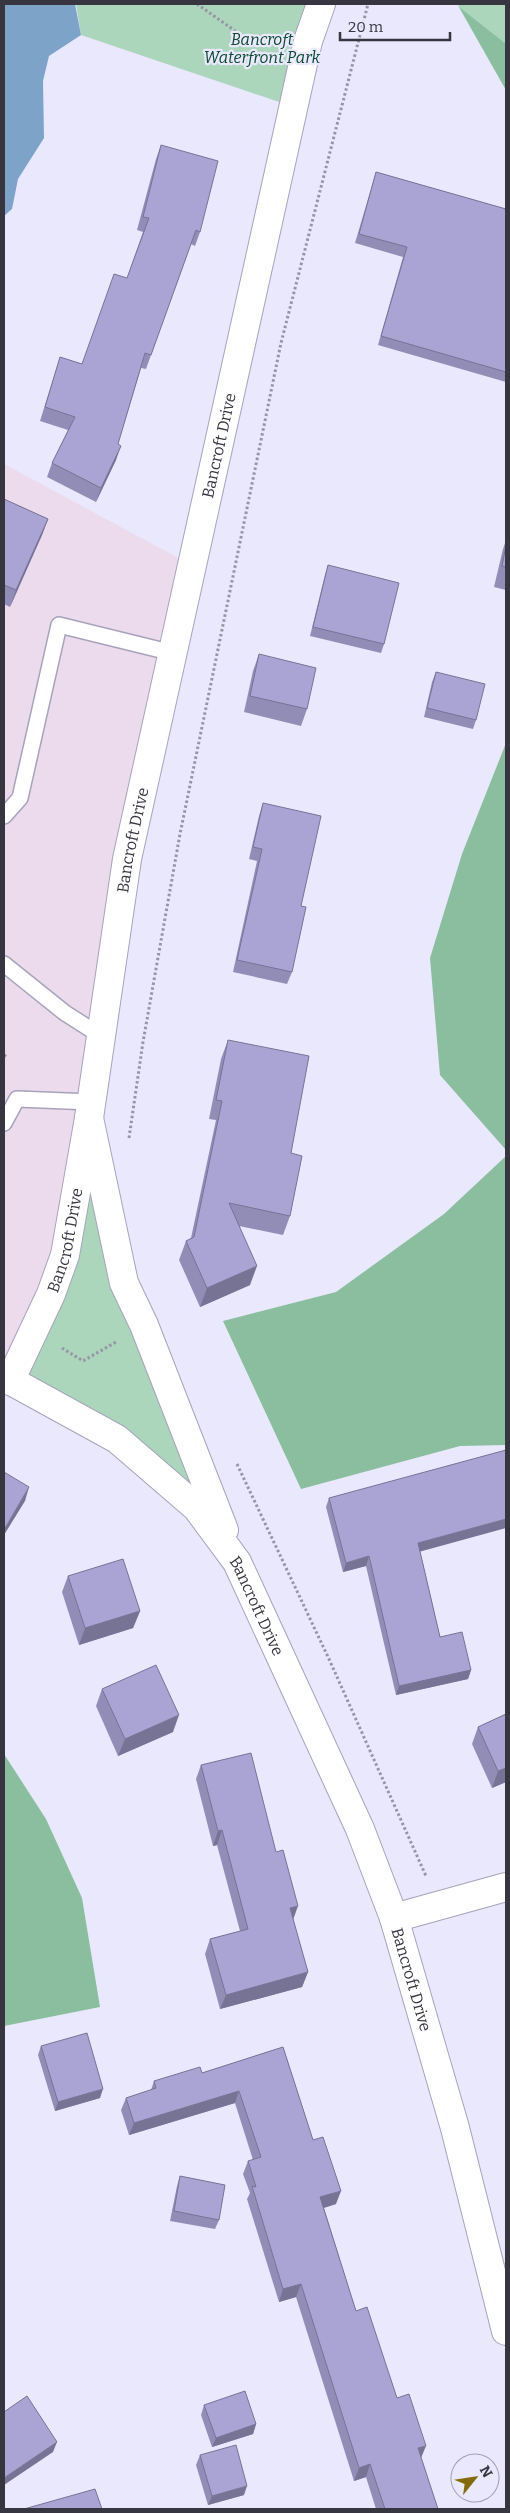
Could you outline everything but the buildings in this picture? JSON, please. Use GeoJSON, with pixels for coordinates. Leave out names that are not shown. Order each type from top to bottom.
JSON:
{"type":"FeatureCollection","features":[{"type":"Feature","properties":{"kind":"main road","name":"Bancroft Drive"},"geometry":{"type":"LineString","coordinates":[[321,4],[308,41],[127,859],[90,1110],[65,1254],[51,1294],[7,1379],[117,1439],[197,1508],[237,1562],[360,1829],[394,1918],[455,2128],[506,2331]]}},
{"type":"Feature","properties":{"kind":"main road"},"geometry":{"type":"LineString","coordinates":[[90,1110],[124,1283],[144,1325],[237,1562]]}},
{"type":"Feature","properties":{"kind":"main road"},"geometry":{"type":"LineString","coordinates":[[394,1918],[506,1887]]}},
{"type":"Feature","properties":{"kind":"lane"},"geometry":{"type":"LineString","coordinates":[[4,816],[20,798],[59,625],[173,653]]}},
{"type":"Feature","properties":{"kind":"lane"},"geometry":{"type":"LineString","coordinates":[[4,964],[66,1013],[101,1036]]}},
{"type":"Feature","properties":{"kind":"lane"},"geometry":{"type":"LineString","coordinates":[[4,1122],[17,1099],[90,1110]]}},
{"type":"Feature","properties":{"kind":"path"},"geometry":{"type":"LineString","coordinates":[[198,4],[255,45]]}},
{"type":"Feature","properties":{"kind":"path"},"geometry":{"type":"LineString","coordinates":[[128,1143],[143,1042],[180,834],[255,468],[282,343],[368,4]]}},
{"type":"Feature","properties":{"kind":"path"},"geometry":{"type":"LineString","coordinates":[[4,1055],[8,1058]]}},
{"type":"Feature","properties":{"kind":"path"},"geometry":{"type":"LineString","coordinates":[[33,1330],[83,1361],[144,1325]]}},
{"type":"Feature","properties":{"kind":"path"},"geometry":{"type":"LineString","coordinates":[[234,1460],[329,1658],[424,1869],[435,1907]]}},
{"type":"Feature","properties":{"kind":"shaded area"},"geometry":{"type":"Polygon","coordinates":[[[4,464],[195,567],[129,861],[70,1254],[4,1374],[4,464]]]}},
{"type":"Feature","properties":{"kind":"green space","name":"Bancroft Waterfront Park"},"geometry":{"type":"Polygon","coordinates":[[[76,4],[323,4],[297,108],[81,35],[76,4]]]}},
{"type":"Feature","properties":{"kind":"green space"},"geometry":{"type":"Polygon","coordinates":[[[458,4],[506,4],[506,90],[459,7],[458,4]]]}},
{"type":"Feature","properties":{"kind":"green space"},"geometry":{"type":"Polygon","coordinates":[[[459,7],[506,44],[506,90],[459,7]]]}},
{"type":"Feature","properties":{"kind":"green space"},"geometry":{"type":"Polygon","coordinates":[[[506,743],[506,1150],[440,1075],[430,958],[462,854],[506,743]]]}},
{"type":"Feature","properties":{"kind":"green space"},"geometry":{"type":"Polygon","coordinates":[[[92,1116],[199,1506],[15,1380],[92,1116]]]}},
{"type":"Feature","properties":{"kind":"green space"},"geometry":{"type":"Polygon","coordinates":[[[506,1156],[506,1445],[460,1446],[301,1489],[223,1321],[336,1292],[444,1214],[506,1156]]]}},
{"type":"Feature","properties":{"kind":"green space"},"geometry":{"type":"Polygon","coordinates":[[[4,1754],[46,1819],[82,1898],[100,2007],[4,2026],[4,1754]]]}},
{"type":"Feature","properties":{"kind":"water"},"geometry":{"type":"Polygon","coordinates":[[[4,4],[75,4],[81,35],[49,56],[43,81],[44,138],[18,179],[12,209],[4,216],[4,4]]]}}]}
